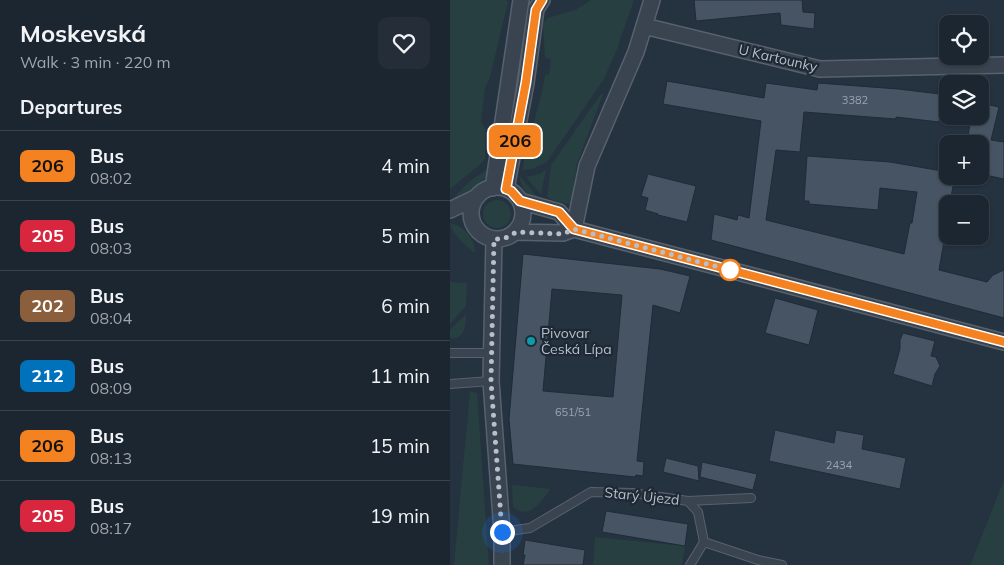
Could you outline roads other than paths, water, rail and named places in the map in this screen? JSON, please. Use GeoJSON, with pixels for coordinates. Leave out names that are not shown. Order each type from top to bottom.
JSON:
{"type":"FeatureCollection","features":[{"type":"Feature","properties":{"kind":"street"},"geometry":{"type":"LineString","coordinates":[[499,188],[521,0]]}},
{"type":"Feature","properties":{"kind":"street"},"geometry":{"type":"LineString","coordinates":[[499,188],[526,82],[536,10],[542,0]]}},
{"type":"Feature","properties":{"kind":"street"},"geometry":{"type":"LineString","coordinates":[[574,229],[587,166],[636,52],[652,0]]}},
{"type":"Feature","properties":{"kind":"street","name":"U Kartounky"},"geometry":{"type":"LineString","coordinates":[[644,26],[820,69],[1004,65]]}},
{"type":"Feature","properties":{"kind":"street"},"geometry":{"type":"LineString","coordinates":[[450,210],[487,190],[499,188],[511,191],[520,201],[524,211],[522,222],[516,232],[502,239],[494,239],[480,233],[476,228],[472,213],[477,197]]}},
{"type":"Feature","properties":{"kind":"street"},"geometry":{"type":"LineString","coordinates":[[520,201],[559,212],[574,229],[1004,342]]}},
{"type":"Feature","properties":{"kind":"street"},"geometry":{"type":"LineString","coordinates":[[450,215],[476,228]]}},
{"type":"Feature","properties":{"kind":"street"},"geometry":{"type":"LineString","coordinates":[[516,232],[563,234],[574,229]]}},
{"type":"Feature","properties":{"kind":"street"},"geometry":{"type":"LineString","coordinates":[[494,239],[491,381],[502,532],[502,565]]}},
{"type":"Feature","properties":{"kind":"lane"},"geometry":{"type":"LineString","coordinates":[[450,353],[491,353]]}},
{"type":"Feature","properties":{"kind":"lane"},"geometry":{"type":"LineString","coordinates":[[450,384],[491,381]]}},
{"type":"Feature","properties":{"kind":"lane","name":"Starý Újezd"},"geometry":{"type":"LineString","coordinates":[[502,532],[530,528],[591,492],[633,492],[688,501],[698,512],[704,542]]}},
{"type":"Feature","properties":{"kind":"lane"},"geometry":{"type":"LineString","coordinates":[[688,501],[751,498]]}},
{"type":"Feature","properties":{"kind":"lane"},"geometry":{"type":"LineString","coordinates":[[690,565],[704,542],[758,560],[782,565]]}},
{"type":"Feature","properties":{"kind":"place","name":"Pivovar Česká Lípa"},"geometry":{"type":"Point","coordinates":[531,341]}}]}
